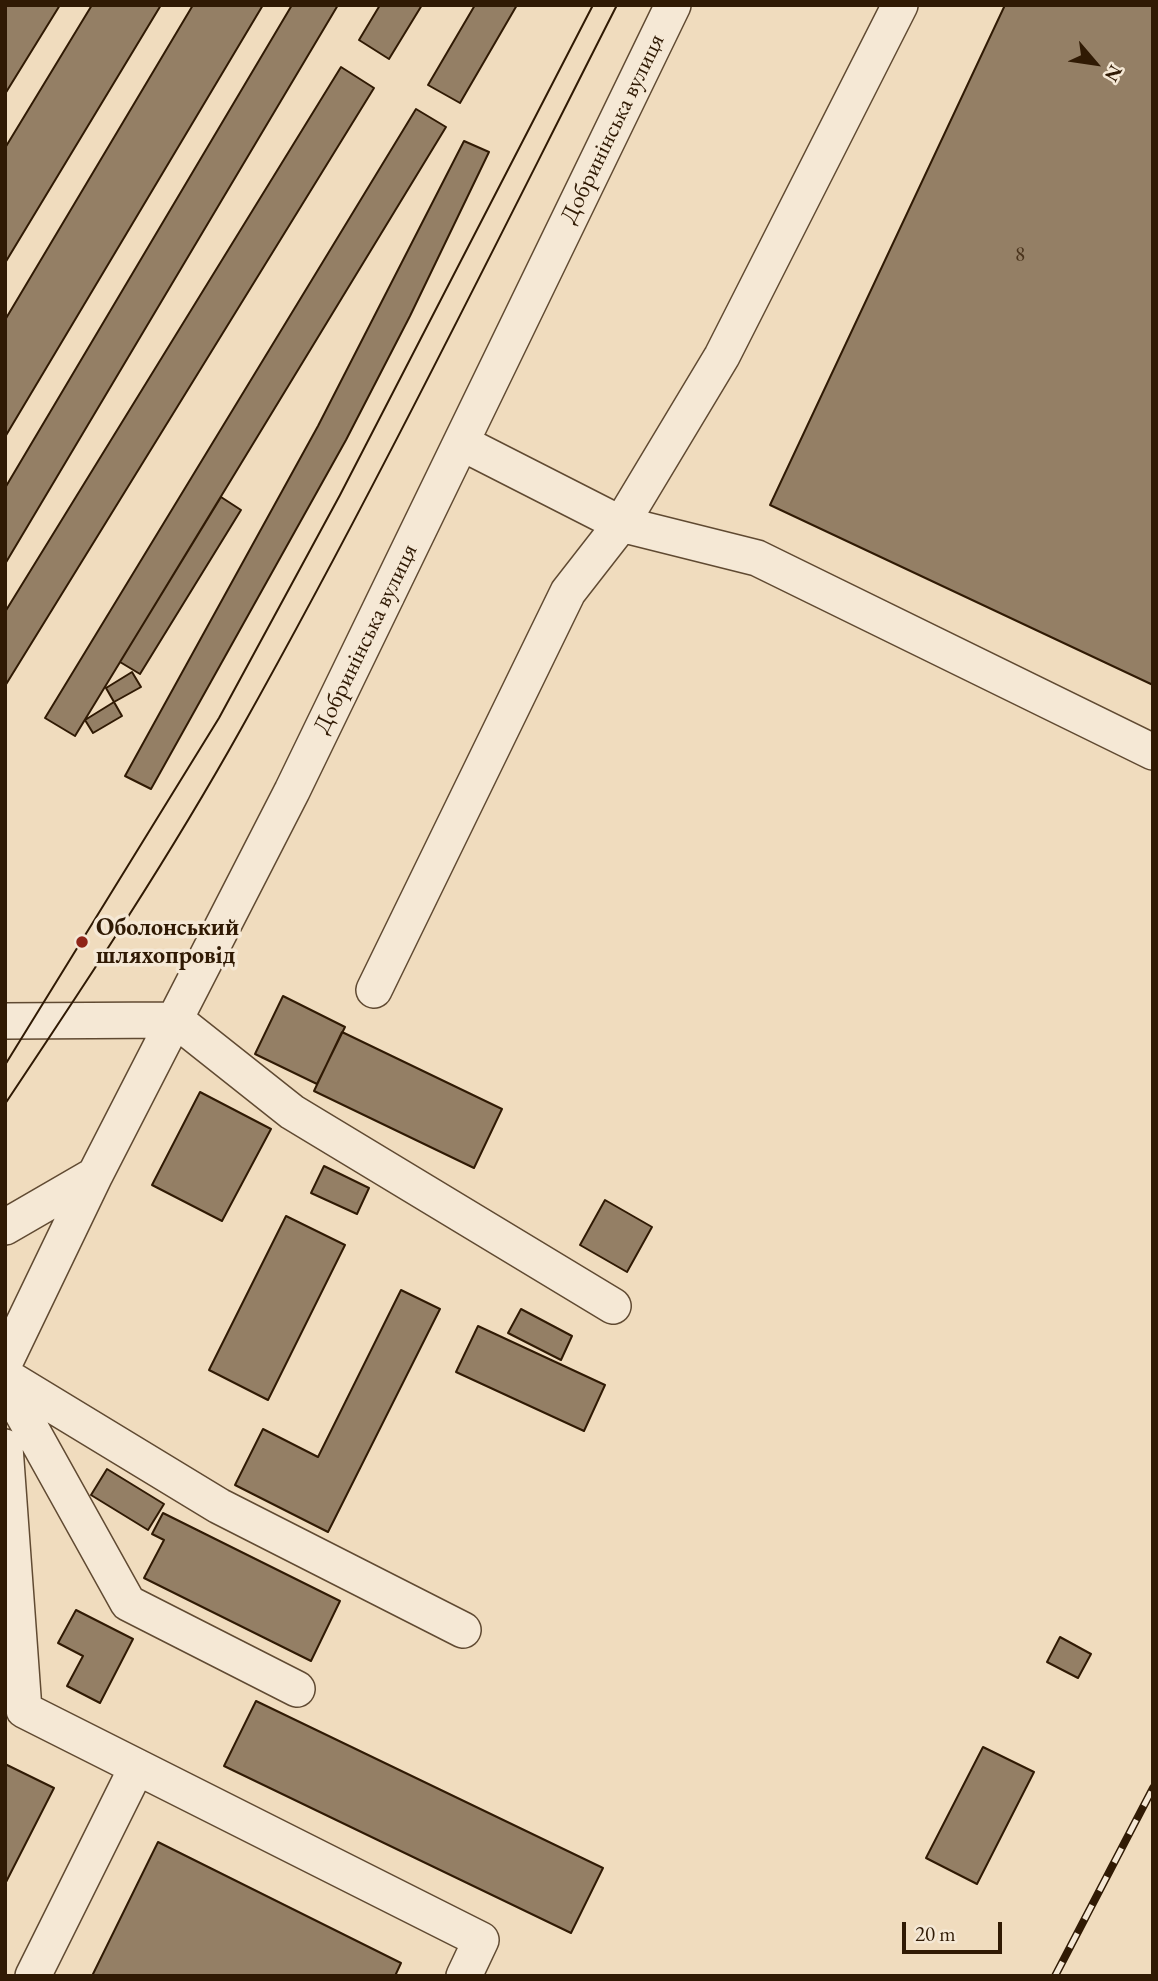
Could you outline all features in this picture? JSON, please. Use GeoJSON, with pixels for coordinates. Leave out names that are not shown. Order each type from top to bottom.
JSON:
{"type":"FeatureCollection","features":[{"type":"Feature","properties":{"kind":"street","name":"Добринінська вулиця"},"geometry":{"type":"LineString","coordinates":[[5,1362],[95,1175],[286,803],[673,5]]}},
{"type":"Feature","properties":{"kind":"street"},"geometry":{"type":"LineString","coordinates":[[374,990],[568,592],[621,524],[722,356],[900,5]]}},
{"type":"Feature","properties":{"kind":"street"},"geometry":{"type":"LineString","coordinates":[[462,443],[621,524],[757,558],[1153,752]]}},
{"type":"Feature","properties":{"kind":"street"},"geometry":{"type":"LineString","coordinates":[[5,1021],[176,1020],[292,1112],[613,1306]]}},
{"type":"Feature","properties":{"kind":"street"},"geometry":{"type":"LineString","coordinates":[[5,1227],[95,1175]]}},
{"type":"Feature","properties":{"kind":"street"},"geometry":{"type":"LineString","coordinates":[[5,1376],[219,1506],[463,1630]]}},
{"type":"Feature","properties":{"kind":"street"},"geometry":{"type":"LineString","coordinates":[[5,1382],[128,1603],[297,1689]]}},
{"type":"Feature","properties":{"kind":"street"},"geometry":{"type":"LineString","coordinates":[[5,1447],[24,1710],[481,1940],[464,1976]]}},
{"type":"Feature","properties":{"kind":"street"},"geometry":{"type":"LineString","coordinates":[[33,1976],[137,1766]]}},
{"type":"Feature","properties":{"kind":"building"},"geometry":{"type":"Polygon","coordinates":[[[5,5],[60,5],[5,94],[5,5]]]}},
{"type":"Feature","properties":{"kind":"building"},"geometry":{"type":"Polygon","coordinates":[[[92,5],[161,5],[5,263],[5,148],[92,5]]]}},
{"type":"Feature","properties":{"kind":"building"},"geometry":{"type":"Polygon","coordinates":[[[193,5],[263,5],[5,437],[5,320],[193,5]]]}},
{"type":"Feature","properties":{"kind":"building"},"geometry":{"type":"Polygon","coordinates":[[[292,5],[338,5],[5,564],[5,488],[292,5]]]}},
{"type":"Feature","properties":{"kind":"building"},"geometry":{"type":"Polygon","coordinates":[[[380,5],[422,5],[389,59],[359,40],[380,5]]]}},
{"type":"Feature","properties":{"kind":"building"},"geometry":{"type":"Polygon","coordinates":[[[475,5],[517,5],[460,103],[428,85],[475,5]]]}},
{"type":"Feature","properties":{"kind":"building"},"geometry":{"type":"Polygon","coordinates":[[[1005,5],[1153,5],[1153,685],[770,505],[1005,5]]]}},
{"type":"Feature","properties":{"kind":"building"},"geometry":{"type":"Polygon","coordinates":[[[341,67],[374,88],[5,686],[5,612],[341,67]]]}},
{"type":"Feature","properties":{"kind":"building"},"geometry":{"type":"Polygon","coordinates":[[[416,109],[446,127],[75,736],[45,718],[416,109]]]}},
{"type":"Feature","properties":{"kind":"building"},"geometry":{"type":"Polygon","coordinates":[[[464,141],[489,152],[410,316],[346,440],[151,789],[125,776],[318,426],[464,141]]]}},
{"type":"Feature","properties":{"kind":"building"},"geometry":{"type":"Polygon","coordinates":[[[221,497],[241,510],[140,674],[120,662],[221,497]]]}},
{"type":"Feature","properties":{"kind":"building"},"geometry":{"type":"Polygon","coordinates":[[[132,672],[141,687],[114,702],[106,688],[132,672]]]}},
{"type":"Feature","properties":{"kind":"building"},"geometry":{"type":"Polygon","coordinates":[[[114,702],[122,716],[93,733],[85,720],[114,702]]]}},
{"type":"Feature","properties":{"kind":"building"},"geometry":{"type":"Polygon","coordinates":[[[283,996],[345,1027],[317,1084],[255,1054],[283,996]]]}},
{"type":"Feature","properties":{"kind":"building"},"geometry":{"type":"Polygon","coordinates":[[[342,1032],[502,1109],[474,1168],[314,1091],[342,1032]]]}},
{"type":"Feature","properties":{"kind":"building"},"geometry":{"type":"Polygon","coordinates":[[[200,1092],[271,1129],[222,1221],[152,1185],[200,1092]]]}},
{"type":"Feature","properties":{"kind":"building"},"geometry":{"type":"Polygon","coordinates":[[[324,1166],[369,1188],[357,1214],[311,1193],[324,1166]]]}},
{"type":"Feature","properties":{"kind":"building"},"geometry":{"type":"Polygon","coordinates":[[[605,1200],[652,1227],[627,1272],[580,1245],[605,1200]]]}},
{"type":"Feature","properties":{"kind":"building"},"geometry":{"type":"Polygon","coordinates":[[[286,1216],[345,1245],[268,1400],[209,1370],[286,1216]]]}},
{"type":"Feature","properties":{"kind":"building"},"geometry":{"type":"Polygon","coordinates":[[[401,1290],[440,1309],[328,1532],[235,1485],[263,1429],[318,1457],[401,1290]]]}},
{"type":"Feature","properties":{"kind":"building"},"geometry":{"type":"Polygon","coordinates":[[[521,1309],[572,1336],[561,1360],[508,1333],[521,1309]]]}},
{"type":"Feature","properties":{"kind":"building"},"geometry":{"type":"Polygon","coordinates":[[[478,1326],[605,1385],[584,1431],[456,1372],[478,1326]]]}},
{"type":"Feature","properties":{"kind":"building"},"geometry":{"type":"Polygon","coordinates":[[[107,1469],[164,1504],[148,1530],[91,1495],[107,1469]]]}},
{"type":"Feature","properties":{"kind":"building"},"geometry":{"type":"Polygon","coordinates":[[[163,1513],[340,1601],[311,1661],[144,1578],[164,1540],[152,1534],[163,1513]]]}},
{"type":"Feature","properties":{"kind":"building"},"geometry":{"type":"Polygon","coordinates":[[[76,1610],[133,1639],[100,1703],[67,1686],[83,1656],[58,1643],[76,1610]]]}},
{"type":"Feature","properties":{"kind":"building"},"geometry":{"type":"Polygon","coordinates":[[[1060,1637],[1091,1654],[1078,1678],[1047,1662],[1060,1637]]]}},
{"type":"Feature","properties":{"kind":"building"},"geometry":{"type":"Polygon","coordinates":[[[256,1701],[603,1868],[571,1933],[224,1766],[256,1701]]]}},
{"type":"Feature","properties":{"kind":"building"},"geometry":{"type":"Polygon","coordinates":[[[983,1747],[1034,1772],[977,1884],[926,1858],[983,1747]]]}},
{"type":"Feature","properties":{"kind":"building"},"geometry":{"type":"Polygon","coordinates":[[[5,1764],[54,1788],[5,1884],[5,1764]]]}},
{"type":"Feature","properties":{"kind":"building"},"geometry":{"type":"Polygon","coordinates":[[[158,1842],[401,1963],[395,1976],[92,1976],[158,1842]]]}},
{"type":"Feature","properties":{"kind":"tram line"},"geometry":{"type":"LineString","coordinates":[[5,1065],[219,718],[340,495],[593,5]]}},
{"type":"Feature","properties":{"kind":"tram line"},"geometry":{"type":"LineString","coordinates":[[5,1104],[156,872],[241,729],[386,460],[617,5]]}},
{"type":"Feature","properties":{"kind":"railway"},"geometry":{"type":"LineString","coordinates":[[1055,1976],[1153,1788]]}},
{"type":"Feature","properties":{"kind":"place","name":"Оболонський шляхопровід"},"geometry":{"type":"Point","coordinates":[82,942]}}]}
